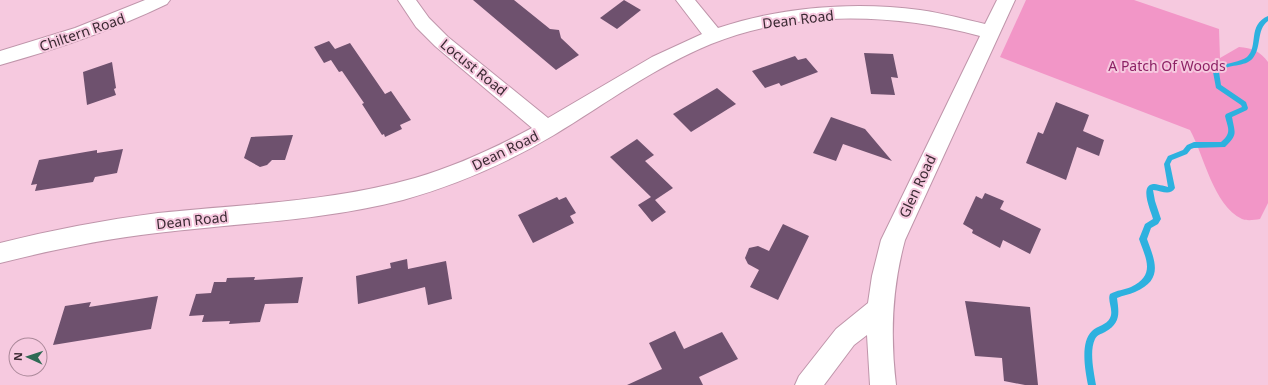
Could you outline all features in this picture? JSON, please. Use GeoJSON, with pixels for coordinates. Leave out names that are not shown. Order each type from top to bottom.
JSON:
{"type":"FeatureCollection","features":[{"type":"Feature","properties":{"kind":"street","name":"Chiltern Road"},"geometry":{"type":"LineString","coordinates":[[0,58],[73,37],[103,26],[161,0]]}},
{"type":"Feature","properties":{"kind":"street","name":"Locust Road"},"geometry":{"type":"LineString","coordinates":[[407,0],[417,16],[442,42],[520,104],[547,129]]}},
{"type":"Feature","properties":{"kind":"street"},"geometry":{"type":"LineString","coordinates":[[685,0],[714,36]]}},
{"type":"Feature","properties":{"kind":"street","name":"Glen Road"},"geometry":{"type":"LineString","coordinates":[[884,385],[879,340],[879,309],[885,267],[898,226],[1006,0]]}},
{"type":"Feature","properties":{"kind":"street","name":"Dean Road"},"geometry":{"type":"LineString","coordinates":[[0,253],[62,238],[109,230],[303,209],[356,201],[401,191],[476,165],[521,144],[680,50],[714,36],[747,27],[779,20],[883,13],[932,18],[990,32]]}},
{"type":"Feature","properties":{"kind":"street"},"geometry":{"type":"LineString","coordinates":[[808,385],[845,337],[879,309]]}},
{"type":"Feature","properties":{"kind":"green space","name":"A Patch Of Woods"},"geometry":{"type":"Polygon","coordinates":[[[1026,0],[1134,0],[1219,29],[1220,58],[1239,47],[1252,49],[1262,55],[1268,62],[1268,203],[1260,219],[1242,219],[1232,212],[1224,203],[1210,179],[1190,130],[1000,57],[1026,0]]]}},
{"type":"Feature","properties":{"kind":"building"},"geometry":{"type":"Polygon","coordinates":[[[473,0],[514,0],[550,29],[559,30],[561,38],[579,55],[556,70],[473,0]]]}},
{"type":"Feature","properties":{"kind":"building"},"geometry":{"type":"Polygon","coordinates":[[[624,0],[641,10],[617,29],[600,18],[624,0]]]}},
{"type":"Feature","properties":{"kind":"building"},"geometry":{"type":"Polygon","coordinates":[[[329,41],[335,49],[350,43],[385,94],[391,91],[411,120],[400,125],[402,129],[385,137],[384,134],[382,135],[362,104],[364,103],[342,71],[339,72],[331,60],[324,63],[314,47],[329,41]]]}},
{"type":"Feature","properties":{"kind":"building"},"geometry":{"type":"Polygon","coordinates":[[[864,53],[893,54],[898,78],[891,77],[895,95],[871,94],[864,53]]]}},
{"type":"Feature","properties":{"kind":"building"},"geometry":{"type":"Polygon","coordinates":[[[795,56],[798,60],[806,58],[818,72],[781,86],[779,83],[765,88],[752,71],[795,56]]]}},
{"type":"Feature","properties":{"kind":"building"},"geometry":{"type":"Polygon","coordinates":[[[112,62],[116,88],[114,89],[116,95],[87,105],[83,72],[112,62]]]}},
{"type":"Feature","properties":{"kind":"building"},"geometry":{"type":"Polygon","coordinates":[[[717,88],[736,104],[691,132],[673,114],[717,88]]]}},
{"type":"Feature","properties":{"kind":"building"},"geometry":{"type":"Polygon","coordinates":[[[1056,102],[1089,115],[1083,131],[1104,140],[1099,156],[1077,147],[1066,180],[1026,163],[1038,132],[1043,134],[1056,102]]]}},
{"type":"Feature","properties":{"kind":"building"},"geometry":{"type":"Polygon","coordinates":[[[831,117],[865,129],[892,161],[843,144],[836,161],[813,153],[831,117]]]}},
{"type":"Feature","properties":{"kind":"building"},"geometry":{"type":"Polygon","coordinates":[[[293,135],[285,160],[272,160],[267,165],[260,167],[244,158],[251,137],[293,135]]]}},
{"type":"Feature","properties":{"kind":"building"},"geometry":{"type":"Polygon","coordinates":[[[637,139],[654,155],[645,161],[673,188],[655,200],[666,212],[652,222],[638,205],[651,197],[610,157],[637,139]]]}},
{"type":"Feature","properties":{"kind":"building"},"geometry":{"type":"Polygon","coordinates":[[[123,149],[117,173],[95,177],[93,182],[35,191],[37,184],[31,185],[39,160],[97,150],[97,153],[123,149]]]}},
{"type":"Feature","properties":{"kind":"building"},"geometry":{"type":"Polygon","coordinates":[[[985,193],[1004,201],[1000,209],[1041,229],[1030,254],[1003,240],[1000,248],[972,233],[973,230],[963,224],[976,196],[982,199],[985,193]]]}},
{"type":"Feature","properties":{"kind":"building"},"geometry":{"type":"Polygon","coordinates":[[[557,197],[559,200],[566,197],[576,213],[570,216],[574,223],[533,243],[518,215],[557,197]]]}},
{"type":"Feature","properties":{"kind":"building"},"geometry":{"type":"Polygon","coordinates":[[[783,224],[809,236],[778,300],[750,287],[759,270],[748,264],[745,258],[749,248],[758,246],[769,251],[783,224]]]}},
{"type":"Feature","properties":{"kind":"building"},"geometry":{"type":"Polygon","coordinates":[[[407,259],[408,269],[446,261],[452,299],[428,305],[425,287],[358,304],[356,276],[391,268],[390,263],[407,259]]]}},
{"type":"Feature","properties":{"kind":"building"},"geometry":{"type":"Polygon","coordinates":[[[255,277],[254,280],[303,277],[298,303],[265,304],[260,322],[229,324],[230,321],[202,322],[204,315],[189,316],[196,294],[211,293],[214,282],[226,282],[227,278],[255,277]]]}},
{"type":"Feature","properties":{"kind":"building"},"geometry":{"type":"Polygon","coordinates":[[[158,296],[151,329],[53,345],[65,306],[91,302],[89,307],[158,296]]]}},
{"type":"Feature","properties":{"kind":"building"},"geometry":{"type":"Polygon","coordinates":[[[965,301],[1030,307],[1038,385],[1025,385],[1004,381],[1002,358],[975,356],[965,301]]]}},
{"type":"Feature","properties":{"kind":"building"},"geometry":{"type":"Polygon","coordinates":[[[675,331],[684,349],[722,332],[738,359],[699,377],[703,385],[627,385],[662,369],[649,343],[675,331]]]}},
{"type":"Feature","properties":{"kind":"waterway"},"geometry":{"type":"LineString","coordinates":[[1092,385],[1088,358],[1089,344],[1095,333],[1109,325],[1114,319],[1115,312],[1113,296],[1136,288],[1144,282],[1151,272],[1151,262],[1143,239],[1148,226],[1157,219],[1151,201],[1150,189],[1153,187],[1169,190],[1172,188],[1167,164],[1170,158],[1185,152],[1189,147],[1194,145],[1223,145],[1231,137],[1232,133],[1228,116],[1245,108],[1244,104],[1218,86],[1216,72],[1222,67],[1245,61],[1252,55],[1259,27],[1268,18]]}}]}
